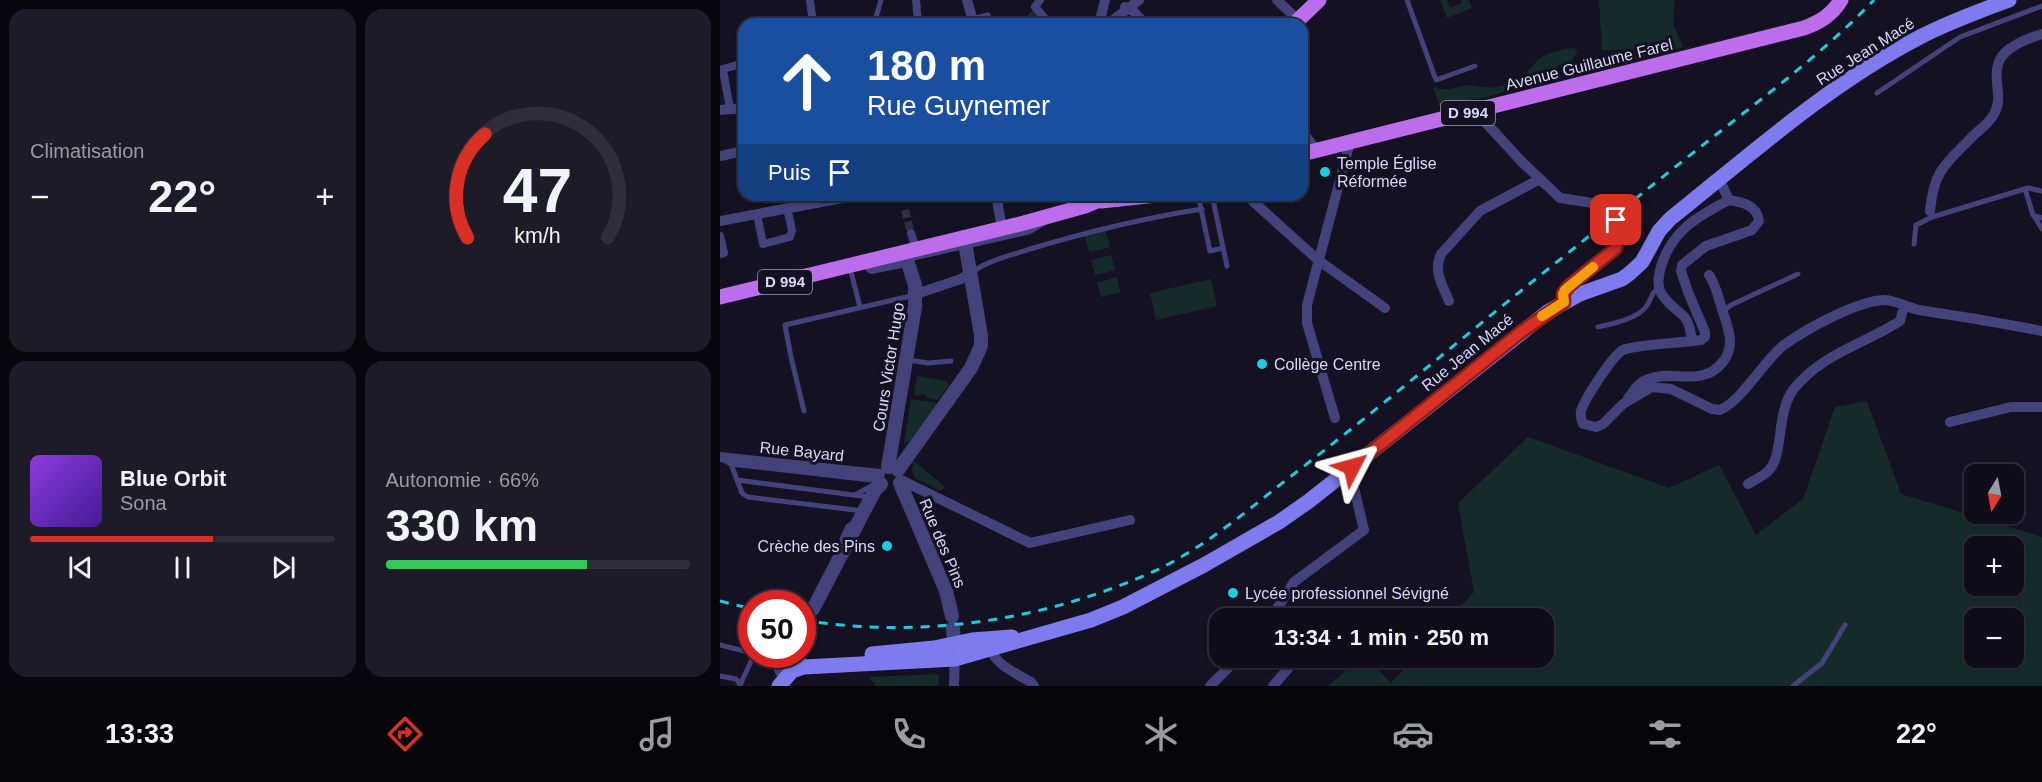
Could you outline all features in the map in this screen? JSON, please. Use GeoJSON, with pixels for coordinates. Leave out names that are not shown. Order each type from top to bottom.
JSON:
{"type":"FeatureCollection","features":[{"type":"Feature","properties":{"kind":"main road"},"geometry":{"type":"LineString","coordinates":[[1300,18],[1318,0]]}},
{"type":"Feature","properties":{"kind":"main road","name":"Avenue Guillaume Farel"},"geometry":{"type":"LineString","coordinates":[[1308,152],[1804,28],[1826,18],[1841,0]]}},
{"type":"Feature","properties":{"kind":"main road","name":"Rue Jean Macé"},"geometry":{"type":"LineString","coordinates":[[954,636],[985,643],[1048,633],[1091,620],[1123,607],[1204,565],[1279,522],[1521,332],[1564,302],[1622,279],[1630,273],[1642,261],[1659,231],[1670,219],[1821,100],[1883,58],[1956,19],[2009,0]]}},
{"type":"Feature","properties":{"kind":"main road","name":"D 994"},"geometry":{"type":"LineString","coordinates":[[720,297],[849,266],[965,242],[1002,228],[1053,215],[1087,201]]}},
{"type":"Feature","properties":{"kind":"main road","name":"Rue Jean Macé"},"geometry":{"type":"LineString","coordinates":[[985,643],[1048,633]]}},
{"type":"Feature","properties":{"kind":"main road"},"geometry":{"type":"LineString","coordinates":[[816,658],[934,648],[954,636]]}},
{"type":"Feature","properties":{"kind":"main road"},"geometry":{"type":"LineString","coordinates":[[816,659],[916,662],[954,636]]}},
{"type":"Feature","properties":{"kind":"main road"},"geometry":{"type":"LineString","coordinates":[[770,686],[782,677]]}},
{"type":"Feature","properties":{"kind":"street"},"geometry":{"type":"LineString","coordinates":[[810,0],[812,18]]}},
{"type":"Feature","properties":{"kind":"street"},"geometry":{"type":"LineString","coordinates":[[916,0],[918,18]]}},
{"type":"Feature","properties":{"kind":"street"},"geometry":{"type":"LineString","coordinates":[[967,0],[972,18]]}},
{"type":"Feature","properties":{"kind":"street"},"geometry":{"type":"LineString","coordinates":[[1040,0],[1035,7],[1045,18]]}},
{"type":"Feature","properties":{"kind":"street"},"geometry":{"type":"LineString","coordinates":[[1106,3],[1108,17],[1139,0]]}},
{"type":"Feature","properties":{"kind":"street"},"geometry":{"type":"LineString","coordinates":[[1276,0],[1292,18]]}},
{"type":"Feature","properties":{"kind":"street"},"geometry":{"type":"LineString","coordinates":[[1101,18],[1106,3]]}},
{"type":"Feature","properties":{"kind":"street"},"geometry":{"type":"LineString","coordinates":[[1119,9],[1135,18]]}},
{"type":"Feature","properties":{"kind":"street"},"geometry":{"type":"LineString","coordinates":[[1931,214],[1932,191],[1940,170],[1995,112],[1998,89],[1995,76],[1997,65],[2003,55],[2013,46],[2042,34]]}},
{"type":"Feature","properties":{"kind":"street"},"geometry":{"type":"LineString","coordinates":[[725,109],[722,70],[738,65]]}},
{"type":"Feature","properties":{"kind":"street"},"geometry":{"type":"LineString","coordinates":[[1475,111],[1522,162],[1560,198],[1593,203],[1602,209]]}},
{"type":"Feature","properties":{"kind":"street"},"geometry":{"type":"LineString","coordinates":[[1308,138],[1318,150]]}},
{"type":"Feature","properties":{"kind":"street"},"geometry":{"type":"LineString","coordinates":[[1335,418],[1307,323],[1307,305],[1350,142]]}},
{"type":"Feature","properties":{"kind":"street"},"geometry":{"type":"LineString","coordinates":[[720,156],[738,152]]}},
{"type":"Feature","properties":{"kind":"street"},"geometry":{"type":"LineString","coordinates":[[1449,301],[1436,271],[1437,261],[1441,254],[1480,211],[1540,179]]}},
{"type":"Feature","properties":{"kind":"street"},"geometry":{"type":"LineString","coordinates":[[1719,179],[1729,200]]}},
{"type":"Feature","properties":{"kind":"street"},"geometry":{"type":"LineString","coordinates":[[1698,196],[1707,212]]}},
{"type":"Feature","properties":{"kind":"street"},"geometry":{"type":"LineString","coordinates":[[1692,341],[1686,316],[1669,302],[1658,288],[1663,260],[1672,241],[1707,212],[1729,200],[1748,204],[1758,216],[1759,221],[1752,230],[1706,246],[1682,265],[1681,271],[1705,337],[1701,340],[1623,350],[1612,360],[1585,403],[1581,412],[1584,424],[1596,427],[1603,424],[1623,405],[1641,382],[1650,378],[1702,375],[1720,364],[1730,347],[1731,337],[1716,286],[1709,275]]}},
{"type":"Feature","properties":{"kind":"street"},"geometry":{"type":"LineString","coordinates":[[720,221],[812,201]]}},
{"type":"Feature","properties":{"kind":"street"},"geometry":{"type":"LineString","coordinates":[[997,201],[1002,228]]}},
{"type":"Feature","properties":{"kind":"street"},"geometry":{"type":"LineString","coordinates":[[1253,201],[1318,260],[1384,308]]}},
{"type":"Feature","properties":{"kind":"street"},"geometry":{"type":"LineString","coordinates":[[758,214],[763,244],[790,237],[792,230],[787,208]]}},
{"type":"Feature","properties":{"kind":"street"},"geometry":{"type":"LineString","coordinates":[[1564,302],[1563,294],[1569,286],[1616,248],[1619,234],[1616,220]]}},
{"type":"Feature","properties":{"kind":"street"},"geometry":{"type":"LineString","coordinates":[[911,233],[912,254]]}},
{"type":"Feature","properties":{"kind":"street"},"geometry":{"type":"LineString","coordinates":[[720,236],[724,253],[720,254]]}},
{"type":"Feature","properties":{"kind":"street"},"geometry":{"type":"LineString","coordinates":[[816,603],[871,497],[890,477],[977,358],[981,346],[981,335],[973,266],[965,242]]}},
{"type":"Feature","properties":{"kind":"street","name":"Cours Victor Hugo"},"geometry":{"type":"LineString","coordinates":[[890,477],[916,294],[912,254]]}},
{"type":"Feature","properties":{"kind":"street"},"geometry":{"type":"LineString","coordinates":[[916,294],[961,279],[973,266]]}},
{"type":"Feature","properties":{"kind":"street"},"geometry":{"type":"LineString","coordinates":[[1623,405],[1652,387],[1660,387],[1671,389],[1712,409],[1720,410],[1751,383],[1782,346],[1816,324],[1862,305],[1878,301],[1887,300],[1904,306],[2042,331]]}},
{"type":"Feature","properties":{"kind":"street"},"geometry":{"type":"LineString","coordinates":[[1748,484],[1767,472],[1775,460],[1783,410],[1795,388],[1804,378],[1835,355],[1900,321],[1904,306]]}},
{"type":"Feature","properties":{"kind":"street"},"geometry":{"type":"LineString","coordinates":[[1950,422],[2011,407],[2042,407]]}},
{"type":"Feature","properties":{"kind":"street","name":"Rue Bayard"},"geometry":{"type":"LineString","coordinates":[[720,457],[890,477],[1030,543],[1130,520]]}},
{"type":"Feature","properties":{"kind":"street"},"geometry":{"type":"LineString","coordinates":[[1277,608],[1294,582],[1364,530],[1354,488],[1346,471]]}},
{"type":"Feature","properties":{"kind":"street","name":"Rue des Pins"},"geometry":{"type":"LineString","coordinates":[[890,477],[946,591],[954,636],[954,686]]}},
{"type":"Feature","properties":{"kind":"street"},"geometry":{"type":"LineString","coordinates":[[985,643],[1000,663],[1032,682],[1034,686]]}},
{"type":"Feature","properties":{"kind":"street"},"geometry":{"type":"LineString","coordinates":[[1210,686],[1228,668]]}},
{"type":"Feature","properties":{"kind":"street"},"geometry":{"type":"LineString","coordinates":[[1273,686],[1289,668]]}},
{"type":"Feature","properties":{"kind":"lane"},"geometry":{"type":"LineString","coordinates":[[876,18],[880,0]]}},
{"type":"Feature","properties":{"kind":"lane"},"geometry":{"type":"LineString","coordinates":[[1407,0],[1436,80],[1475,66]]}},
{"type":"Feature","properties":{"kind":"lane"},"geometry":{"type":"LineString","coordinates":[[1877,93],[1960,37],[2042,6]]}},
{"type":"Feature","properties":{"kind":"lane"},"geometry":{"type":"LineString","coordinates":[[1914,244],[1916,225],[1931,214],[2028,188],[2042,191]]}},
{"type":"Feature","properties":{"kind":"lane"},"geometry":{"type":"LineString","coordinates":[[2025,189],[2031,211],[2042,229]]}},
{"type":"Feature","properties":{"kind":"lane"},"geometry":{"type":"LineString","coordinates":[[1200,201],[1210,251],[1223,248]]}},
{"type":"Feature","properties":{"kind":"lane"},"geometry":{"type":"LineString","coordinates":[[1213,201],[1227,267]]}},
{"type":"Feature","properties":{"kind":"lane"},"geometry":{"type":"LineString","coordinates":[[973,266],[1072,236],[1158,216],[1202,209]]}},
{"type":"Feature","properties":{"kind":"lane"},"geometry":{"type":"LineString","coordinates":[[965,242],[1029,232],[1042,225],[1053,215]]}},
{"type":"Feature","properties":{"kind":"lane"},"geometry":{"type":"LineString","coordinates":[[2034,216],[2042,218]]}},
{"type":"Feature","properties":{"kind":"lane"},"geometry":{"type":"LineString","coordinates":[[849,266],[860,307]]}},
{"type":"Feature","properties":{"kind":"lane"},"geometry":{"type":"LineString","coordinates":[[1722,312],[1731,304],[1797,274]]}},
{"type":"Feature","properties":{"kind":"lane"},"geometry":{"type":"LineString","coordinates":[[1598,327],[1618,322],[1644,309],[1653,292],[1658,288]]}},
{"type":"Feature","properties":{"kind":"lane"},"geometry":{"type":"LineString","coordinates":[[804,411],[790,357],[785,325],[916,294]]}},
{"type":"Feature","properties":{"kind":"lane"},"geometry":{"type":"LineString","coordinates":[[907,360],[928,363],[951,361]]}},
{"type":"Feature","properties":{"kind":"lane"},"geometry":{"type":"LineString","coordinates":[[720,457],[731,465],[890,477]]}},
{"type":"Feature","properties":{"kind":"lane"},"geometry":{"type":"LineString","coordinates":[[731,465],[742,493],[748,497],[862,515]]}},
{"type":"Feature","properties":{"kind":"lane"},"geometry":{"type":"LineString","coordinates":[[854,495],[890,477]]}},
{"type":"Feature","properties":{"kind":"lane"},"geometry":{"type":"LineString","coordinates":[[737,480],[871,497]]}},
{"type":"Feature","properties":{"kind":"lane"},"geometry":{"type":"LineString","coordinates":[[1793,686],[1822,663],[1845,625]]}},
{"type":"Feature","properties":{"kind":"lane"},"geometry":{"type":"LineString","coordinates":[[720,645],[738,650]]}},
{"type":"Feature","properties":{"kind":"lane"},"geometry":{"type":"LineString","coordinates":[[740,686],[748,668]]}},
{"type":"Feature","properties":{"kind":"lane"},"geometry":{"type":"LineString","coordinates":[[720,676],[738,681],[740,686]]}},
{"type":"Feature","properties":{"kind":"green space"},"geometry":{"type":"Polygon","coordinates":[[[1440,0],[1447,0],[1450,8],[1462,3],[1461,0],[1469,0],[1472,8],[1447,18],[1440,0]]]}},
{"type":"Feature","properties":{"kind":"green space"},"geometry":{"type":"Polygon","coordinates":[[[1599,0],[1675,0],[1673,23],[1683,47],[1602,67],[1602,62],[1610,61],[1611,52],[1662,49],[1662,45],[1647,45],[1647,49],[1602,50],[1599,0]]]}},
{"type":"Feature","properties":{"kind":"green space"},"geometry":{"type":"Polygon","coordinates":[[[1034,9],[1042,18],[1025,18],[1034,9]]]}},
{"type":"Feature","properties":{"kind":"green space"},"geometry":{"type":"Polygon","coordinates":[[[1574,48],[1578,53],[1572,60],[1553,68],[1543,79],[1488,97],[1439,105],[1433,87],[1447,89],[1469,85],[1491,88],[1507,85],[1521,78],[1535,63],[1548,54],[1574,48]]]}},
{"type":"Feature","properties":{"kind":"green space"},"geometry":{"type":"Polygon","coordinates":[[[1104,226],[1110,247],[1089,252],[1084,231],[1104,226]]]}},
{"type":"Feature","properties":{"kind":"green space"},"geometry":{"type":"Polygon","coordinates":[[[1111,255],[1115,270],[1095,275],[1091,260],[1111,255]]]}},
{"type":"Feature","properties":{"kind":"green space"},"geometry":{"type":"Polygon","coordinates":[[[1117,277],[1120,292],[1101,297],[1097,283],[1117,277]]]}},
{"type":"Feature","properties":{"kind":"green space"},"geometry":{"type":"Polygon","coordinates":[[[1211,279],[1217,306],[1156,320],[1150,293],[1211,279]]]}},
{"type":"Feature","properties":{"kind":"green space"},"geometry":{"type":"Polygon","coordinates":[[[917,376],[946,381],[949,385],[938,400],[928,398],[923,394],[914,395],[917,376]]]}},
{"type":"Feature","properties":{"kind":"green space"},"geometry":{"type":"Polygon","coordinates":[[[911,399],[937,403],[911,440],[904,444],[911,399]]]}},
{"type":"Feature","properties":{"kind":"green space"},"geometry":{"type":"Polygon","coordinates":[[[1867,401],[1901,494],[1964,513],[1964,524],[1999,524],[2042,537],[2042,686],[1328,686],[1348,668],[1376,668],[1391,683],[1405,668],[1554,668],[1554,608],[1459,608],[1474,592],[1458,503],[1528,437],[1669,488],[1719,465],[1756,535],[1803,499],[1835,407],[1867,401]]]}},
{"type":"Feature","properties":{"kind":"green space"},"geometry":{"type":"Polygon","coordinates":[[[914,461],[944,486],[941,491],[915,478],[912,470],[914,461]]]}},
{"type":"Feature","properties":{"kind":"green space"},"geometry":{"type":"Polygon","coordinates":[[[939,674],[938,686],[876,686],[869,677],[939,674]]]}},
{"type":"Feature","properties":{"kind":"tunnel"},"geometry":{"type":"LineString","coordinates":[[905,210],[911,233]]}},
{"type":"Feature","properties":{"kind":"railway"},"geometry":{"type":"LineString","coordinates":[[816,622],[891,627],[979,622],[1065,604],[1107,590],[1167,565],[1237,519],[1343,435],[1772,91],[1835,38],[1874,0]]}},
{"type":"Feature","properties":{"kind":"railway"},"geometry":{"type":"LineString","coordinates":[[720,601],[738,606]]}},
{"type":"Feature","properties":{"kind":"slow traffic"},"geometry":{"type":"LineString","coordinates":[[1542,316],[1564,302],[1565,290],[1593,267]]}},
{"type":"Feature","properties":{"kind":"place","name":"Temple Église Réformée"},"geometry":{"type":"Point","coordinates":[1325,172]}},
{"type":"Feature","properties":{"kind":"place","name":"Collège Centre"},"geometry":{"type":"Point","coordinates":[1262,364]}},
{"type":"Feature","properties":{"kind":"place","name":"Crèche des Pins"},"geometry":{"type":"Point","coordinates":[887,546]}},
{"type":"Feature","properties":{"kind":"place","name":"Lycée professionnel Sévigné"},"geometry":{"type":"Point","coordinates":[1233,593]}},
{"type":"Feature","properties":{"kind":"route"},"geometry":{"type":"LineString","coordinates":[[1352,467],[1521,332],[1564,302],[1565,290],[1616,248],[1619,234],[1616,220]]}}]}
